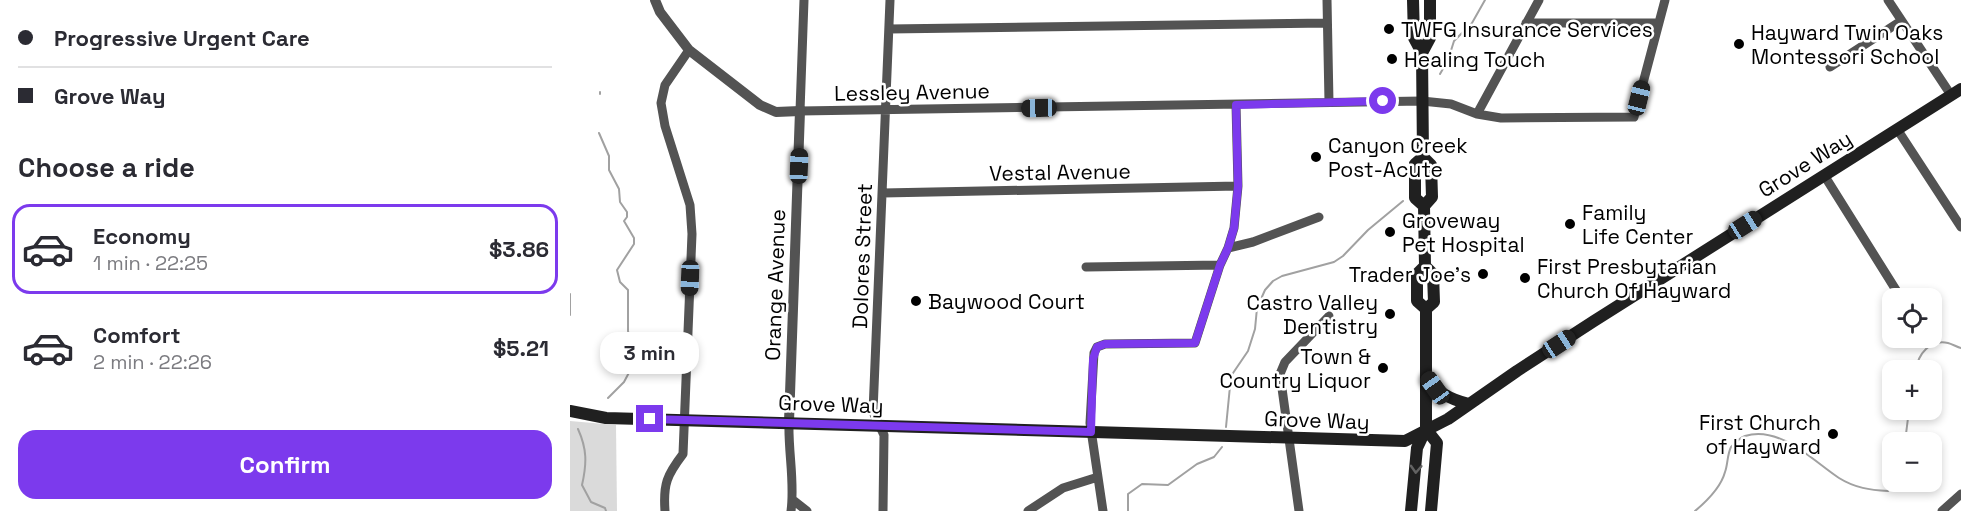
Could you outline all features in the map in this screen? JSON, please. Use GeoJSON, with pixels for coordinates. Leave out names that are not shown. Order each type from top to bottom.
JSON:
{"type":"FeatureCollection","features":[{"type":"Feature","properties":{"kind":"main road"},"geometry":{"type":"LineString","coordinates":[[1413,0],[1414,39],[1422,53]]}},
{"type":"Feature","properties":{"kind":"main road"},"geometry":{"type":"LineString","coordinates":[[1411,511],[1417,448],[1426,429],[1426,309],[1417,301],[1417,274],[1425,266],[1424,206],[1416,198],[1415,164],[1423,157],[1422,53],[1430,38],[1430,0]]}},
{"type":"Feature","properties":{"kind":"main road","name":"Grove Way"},"geometry":{"type":"LineString","coordinates":[[570,411],[606,418],[1405,441],[1448,419],[1576,332],[1956,92]]}},
{"type":"Feature","properties":{"kind":"main road"},"geometry":{"type":"LineString","coordinates":[[1426,376],[1441,394],[1450,400],[1469,404]]}},
{"type":"Feature","properties":{"kind":"main road"},"geometry":{"type":"LineString","coordinates":[[1426,429],[1437,443],[1431,511]]}},
{"type":"Feature","properties":{"kind":"street"},"geometry":{"type":"LineString","coordinates":[[655,0],[660,12],[689,50],[767,109],[776,112],[800,111]]}},
{"type":"Feature","properties":{"kind":"street","name":"Orange Avenue"},"geometry":{"type":"LineString","coordinates":[[791,511],[793,500],[789,422],[804,0]]}},
{"type":"Feature","properties":{"kind":"street","name":"Dolores Street"},"geometry":{"type":"LineString","coordinates":[[883,511],[884,435],[873,412],[890,0]]}},
{"type":"Feature","properties":{"kind":"street"},"geometry":{"type":"LineString","coordinates":[[1327,0],[1329,102]]}},
{"type":"Feature","properties":{"kind":"street"},"geometry":{"type":"LineString","coordinates":[[1477,114],[1539,0]]}},
{"type":"Feature","properties":{"kind":"street"},"geometry":{"type":"LineString","coordinates":[[1526,23],[1659,23],[1665,0]]}},
{"type":"Feature","properties":{"kind":"street"},"geometry":{"type":"LineString","coordinates":[[1888,0],[1901,21],[1956,92]]}},
{"type":"Feature","properties":{"kind":"street"},"geometry":{"type":"LineString","coordinates":[[1830,67],[1901,21]]}},
{"type":"Feature","properties":{"kind":"street"},"geometry":{"type":"LineString","coordinates":[[889,29],[1327,23]]}},
{"type":"Feature","properties":{"kind":"street","name":"Lessley Avenue"},"geometry":{"type":"LineString","coordinates":[[800,111],[1422,101],[1451,104],[1477,114],[1501,118],[1634,117],[1659,23]]}},
{"type":"Feature","properties":{"kind":"street"},"geometry":{"type":"LineString","coordinates":[[665,511],[665,488],[670,470],[683,454],[692,234],[690,205],[665,126],[661,103],[665,85],[689,50]]}},
{"type":"Feature","properties":{"kind":"street"},"geometry":{"type":"LineString","coordinates":[[1103,511],[1091,432],[1093,359],[1097,347],[1105,344],[1195,343],[1234,228],[1238,186],[1236,105]]}},
{"type":"Feature","properties":{"kind":"street"},"geometry":{"type":"LineString","coordinates":[[1897,129],[1961,227]]}},
{"type":"Feature","properties":{"kind":"street"},"geometry":{"type":"LineString","coordinates":[[1824,175],[1895,288]]}},
{"type":"Feature","properties":{"kind":"street","name":"Vestal Avenue"},"geometry":{"type":"LineString","coordinates":[[883,193],[1238,186]]}},
{"type":"Feature","properties":{"kind":"street"},"geometry":{"type":"LineString","coordinates":[[1228,248],[1253,242],[1319,217]]}},
{"type":"Feature","properties":{"kind":"street"},"geometry":{"type":"LineString","coordinates":[[1086,267],[1220,265]]}},
{"type":"Feature","properties":{"kind":"street"},"geometry":{"type":"LineString","coordinates":[[1299,511],[1280,382],[1282,368],[1329,316]]}},
{"type":"Feature","properties":{"kind":"street"},"geometry":{"type":"LineString","coordinates":[[1028,511],[1063,488],[1098,477]]}},
{"type":"Feature","properties":{"kind":"street"},"geometry":{"type":"LineString","coordinates":[[1942,511],[1961,494]]}},
{"type":"Feature","properties":{"kind":"street"},"geometry":{"type":"LineString","coordinates":[[793,500],[807,511]]}},
{"type":"Feature","properties":{"kind":"shaded area"},"geometry":{"type":"Polygon","coordinates":[[[570,421],[616,425],[617,511],[570,511],[570,421]]]}},
{"type":"Feature","properties":{"kind":"waterway"},"geometry":{"type":"LineString","coordinates":[[1440,74],[1448,60],[1454,41],[1472,23],[1485,0]]}},
{"type":"Feature","properties":{"kind":"waterway"},"geometry":{"type":"LineString","coordinates":[[599,133],[609,156],[609,170],[619,189],[620,202],[627,212],[624,221],[634,238],[634,244],[617,270],[620,282],[628,290],[628,331],[633,365],[624,382],[608,398]]}},
{"type":"Feature","properties":{"kind":"waterway"},"geometry":{"type":"LineString","coordinates":[[1226,427],[1231,376],[1248,351],[1255,329],[1257,308],[1265,290],[1273,281],[1282,276],[1334,262],[1403,201]]}},
{"type":"Feature","properties":{"kind":"waterway"},"geometry":{"type":"LineString","coordinates":[[570,294],[570,315]]}},
{"type":"Feature","properties":{"kind":"waterway"},"geometry":{"type":"LineString","coordinates":[[1918,360],[1926,349],[1936,343],[1948,343],[1961,348]]}},
{"type":"Feature","properties":{"kind":"waterway"},"geometry":{"type":"LineString","coordinates":[[1906,432],[1908,420]]}},
{"type":"Feature","properties":{"kind":"waterway"},"geometry":{"type":"LineString","coordinates":[[578,429],[585,456],[582,485],[591,502],[605,508],[606,511]]}},
{"type":"Feature","properties":{"kind":"waterway"},"geometry":{"type":"LineString","coordinates":[[1695,511],[1709,498],[1723,478],[1731,447],[1745,436],[1758,434],[1771,436],[1795,446],[1845,481],[1857,486],[1882,490]]}},
{"type":"Feature","properties":{"kind":"waterway"},"geometry":{"type":"LineString","coordinates":[[1128,511],[1128,494],[1142,484],[1168,485],[1197,464],[1214,457],[1222,447]]}},
{"type":"Feature","properties":{"kind":"place","name":"TWFG Insurance Services"},"geometry":{"type":"Point","coordinates":[1389,29]}},
{"type":"Feature","properties":{"kind":"place","name":"Hayward Twin Oaks Montessori School"},"geometry":{"type":"Point","coordinates":[1739,44]}},
{"type":"Feature","properties":{"kind":"place","name":"Healing Touch"},"geometry":{"type":"Point","coordinates":[1392,59]}},
{"type":"Feature","properties":{"kind":"place","name":"Canyon Creek Post-Acute"},"geometry":{"type":"Point","coordinates":[1316,157]}},
{"type":"Feature","properties":{"kind":"place","name":"Family Life Center"},"geometry":{"type":"Point","coordinates":[1570,224]}},
{"type":"Feature","properties":{"kind":"place","name":"Groveway Pet Hospital"},"geometry":{"type":"Point","coordinates":[1390,232]}},
{"type":"Feature","properties":{"kind":"place","name":"Trader Joe's"},"geometry":{"type":"Point","coordinates":[1483,274]}},
{"type":"Feature","properties":{"kind":"place","name":"First Presbytarian Church Of Hayward"},"geometry":{"type":"Point","coordinates":[1525,278]}},
{"type":"Feature","properties":{"kind":"place","name":"Baywood Court"},"geometry":{"type":"Point","coordinates":[916,301]}},
{"type":"Feature","properties":{"kind":"place","name":"Castro Valley Dentistry"},"geometry":{"type":"Point","coordinates":[1390,314]}},
{"type":"Feature","properties":{"kind":"place","name":"Town & Country Liquor"},"geometry":{"type":"Point","coordinates":[1383,368]}},
{"type":"Feature","properties":{"kind":"place","name":"First Church of Hayward"},"geometry":{"type":"Point","coordinates":[1833,434]}},
{"type":"Feature","properties":{"kind":"route"},"geometry":{"type":"LineString","coordinates":[[650,419],[1091,432],[1093,359],[1097,347],[1105,344],[1195,343],[1234,228],[1238,186],[1236,105],[1383,101]]}}]}
